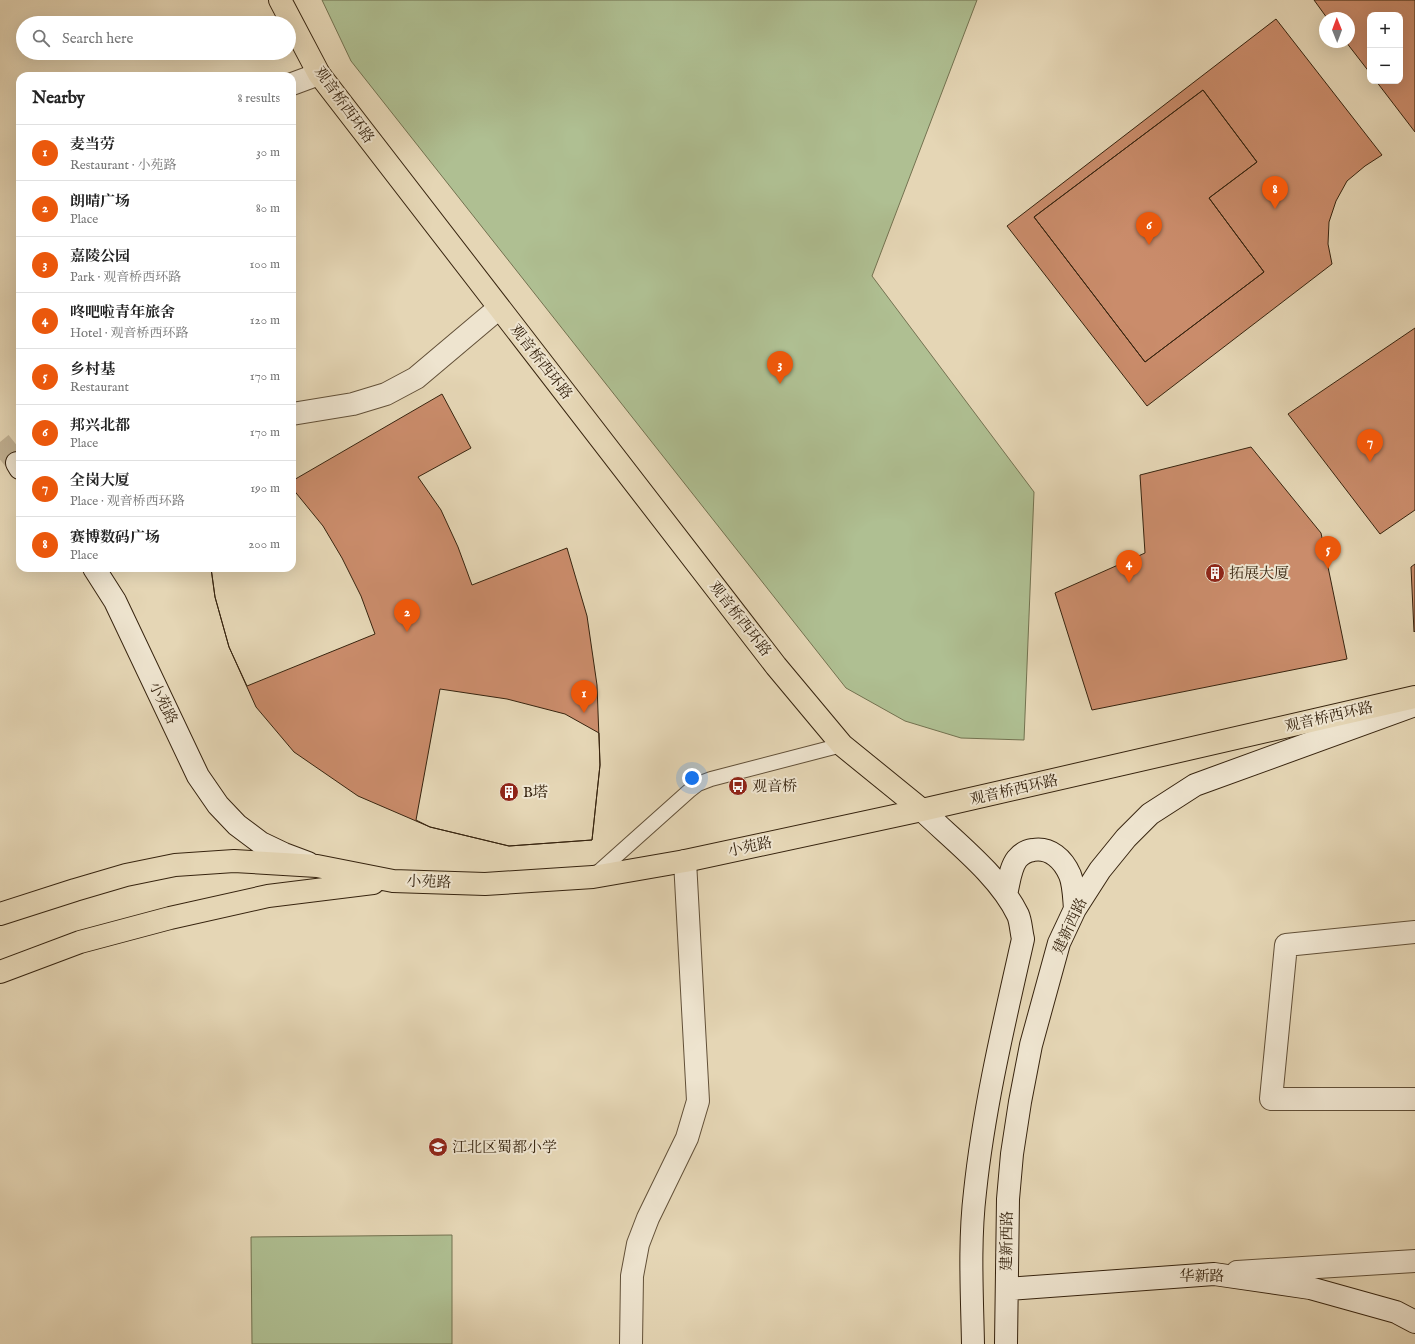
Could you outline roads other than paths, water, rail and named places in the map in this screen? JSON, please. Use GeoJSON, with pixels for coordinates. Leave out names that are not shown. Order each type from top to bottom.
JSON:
{"type":"FeatureCollection","features":[{"type":"Feature","properties":{"kind":"main road","name":"观音桥西环路"},"geometry":{"type":"LineString","coordinates":[[280,0],[288,16]]}},
{"type":"Feature","properties":{"kind":"main road","name":"观音桥西环路"},"geometry":{"type":"LineString","coordinates":[[296,30],[319,74],[776,666],[842,745],[922,810],[1415,697]]}},
{"type":"Feature","properties":{"kind":"main road","name":"小苑路"},"geometry":{"type":"LineString","coordinates":[[317,866],[393,881],[485,884],[593,877],[685,861],[922,810]]}},
{"type":"Feature","properties":{"kind":"main road"},"geometry":{"type":"LineString","coordinates":[[0,914],[126,875],[174,865],[234,861],[317,866]]}},
{"type":"Feature","properties":{"kind":"main road"},"geometry":{"type":"LineString","coordinates":[[0,972],[80,942],[170,918],[268,896],[393,881]]}},
{"type":"Feature","properties":{"kind":"street"},"geometry":{"type":"LineString","coordinates":[[296,83],[319,74]]}},
{"type":"Feature","properties":{"kind":"street"},"geometry":{"type":"LineString","coordinates":[[296,413],[353,404],[386,394],[416,378],[499,308]]}},
{"type":"Feature","properties":{"kind":"street","name":"小苑路"},"geometry":{"type":"LineString","coordinates":[[97,572],[115,601],[198,776],[218,805],[237,825],[261,842],[284,854],[317,866]]}},
{"type":"Feature","properties":{"kind":"street","name":"建新西路"},"geometry":{"type":"LineString","coordinates":[[1006,1344],[1008,1199],[1012,1154],[1020,1102],[1031,1045],[1059,943],[1075,908],[1100,870],[1126,838],[1150,814],[1195,784],[1415,705]]}},
{"type":"Feature","properties":{"kind":"street"},"geometry":{"type":"LineString","coordinates":[[922,810],[992,876],[1006,894],[1018,916],[1023,939],[988,1100],[976,1179],[972,1231],[973,1344]]}},
{"type":"Feature","properties":{"kind":"street"},"geometry":{"type":"LineString","coordinates":[[1006,894],[1017,859],[1026,851],[1041,849],[1052,852],[1064,863],[1071,876],[1075,908]]}},
{"type":"Feature","properties":{"kind":"street"},"geometry":{"type":"LineString","coordinates":[[631,1344],[632,1276],[638,1244],[648,1218],[687,1138],[698,1101],[685,861]]}},
{"type":"Feature","properties":{"kind":"street"},"geometry":{"type":"LineString","coordinates":[[1415,932],[1286,945],[1271,1099],[1415,1099]]}},
{"type":"Feature","properties":{"kind":"street"},"geometry":{"type":"LineString","coordinates":[[1214,1274],[1415,1261]]}},
{"type":"Feature","properties":{"kind":"street","name":"华新路"},"geometry":{"type":"LineString","coordinates":[[1007,1289],[1214,1274],[1310,1288],[1396,1312],[1415,1322]]}},
{"type":"Feature","properties":{"kind":"lane"},"geometry":{"type":"LineString","coordinates":[[593,877],[698,784],[736,772],[842,745]]}},
{"type":"Feature","properties":{"kind":"tunnel"},"geometry":{"type":"LineString","coordinates":[[0,442],[16,462]]}},
{"type":"Feature","properties":{"kind":"place","name":"赛博数码广场"},"geometry":{"type":"Point","coordinates":[1275,209]}},
{"type":"Feature","properties":{"kind":"place","name":"邦兴北都"},"geometry":{"type":"Point","coordinates":[1149,245]}},
{"type":"Feature","properties":{"kind":"place","name":"嘉陵公园"},"geometry":{"type":"Point","coordinates":[780,384]}},
{"type":"Feature","properties":{"kind":"place","name":"全岗大厦"},"geometry":{"type":"Point","coordinates":[1370,462]}},
{"type":"Feature","properties":{"kind":"place","name":"乡村基"},"geometry":{"type":"Point","coordinates":[1328,569]}},
{"type":"Feature","properties":{"kind":"place","name":"拓展大厦"},"geometry":{"type":"Point","coordinates":[1215,573]}},
{"type":"Feature","properties":{"kind":"place","name":"咚吧啦青年旅舍"},"geometry":{"type":"Point","coordinates":[1129,583]}},
{"type":"Feature","properties":{"kind":"place","name":"朗晴广场"},"geometry":{"type":"Point","coordinates":[407,632]}},
{"type":"Feature","properties":{"kind":"place","name":"麦当劳"},"geometry":{"type":"Point","coordinates":[584,713]}},
{"type":"Feature","properties":{"kind":"place","name":"观音桥"},"geometry":{"type":"Point","coordinates":[738,786]}},
{"type":"Feature","properties":{"kind":"place","name":"B塔"},"geometry":{"type":"Point","coordinates":[509,792]}},
{"type":"Feature","properties":{"kind":"place","name":"江北区蜀都小学"},"geometry":{"type":"Point","coordinates":[438,1147]}}]}
